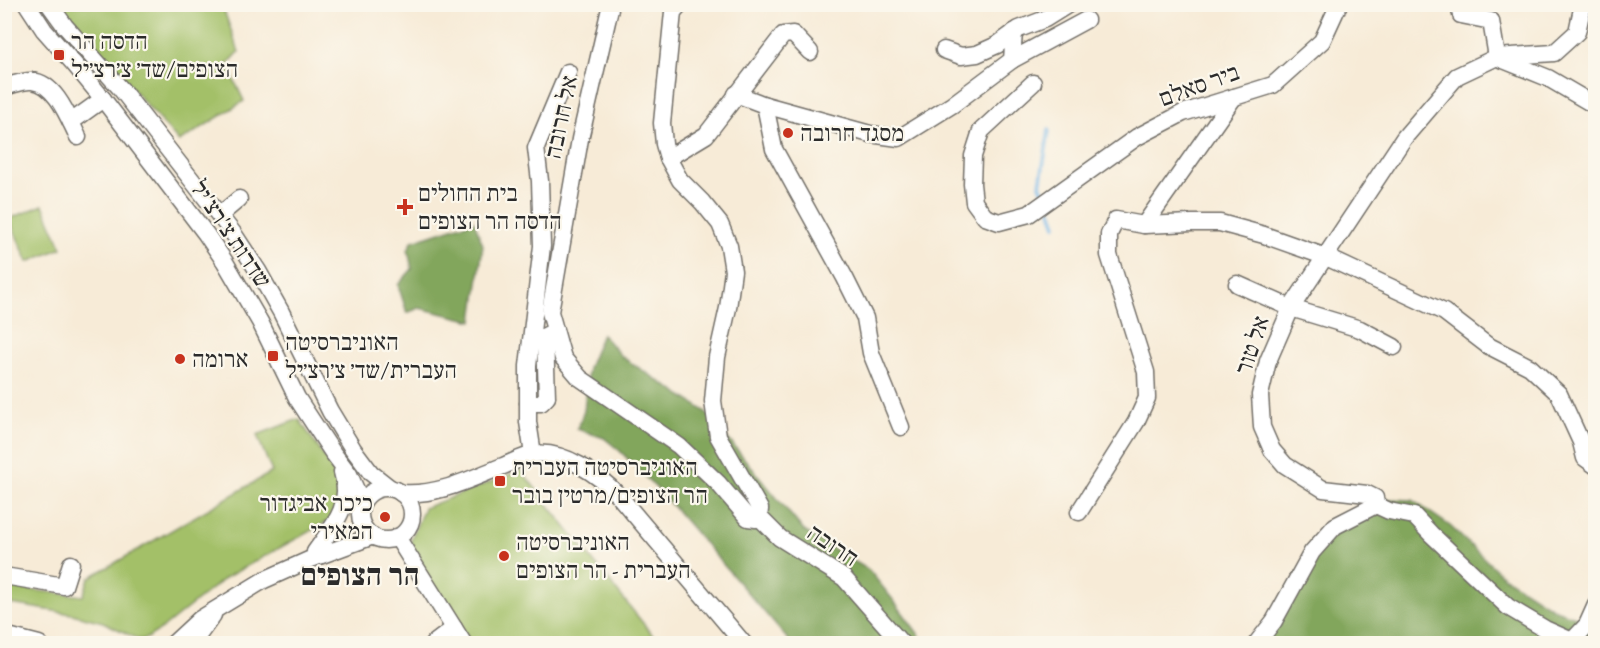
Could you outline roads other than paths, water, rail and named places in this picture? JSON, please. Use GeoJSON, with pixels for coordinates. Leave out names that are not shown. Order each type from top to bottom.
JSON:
{"type":"FeatureCollection","features":[{"type":"Feature","properties":{"kind":"street","name":"שדרות צ'רצ'יל"},"geometry":{"type":"LineString","coordinates":[[27,4],[44,30],[103,99],[225,262],[260,322],[297,398],[349,474],[357,492],[360,513]]}},
{"type":"Feature","properties":{"kind":"street","name":"שדרות צ'רצ'יל"},"geometry":{"type":"LineString","coordinates":[[49,4],[64,26],[121,89],[220,215],[258,271],[352,449],[371,473],[395,491]]}},
{"type":"Feature","properties":{"kind":"street","name":"אל חרובה"},"geometry":{"type":"LineString","coordinates":[[555,332],[550,312],[580,139],[611,4]]}},
{"type":"Feature","properties":{"kind":"street"},"geometry":{"type":"LineString","coordinates":[[528,403],[541,403],[547,397],[545,336],[555,332],[564,358],[580,378],[679,446],[718,483],[748,518],[759,517],[760,508],[718,436],[713,401],[717,357],[728,308],[733,271],[729,246],[720,224],[680,180],[668,158],[664,144],[662,123],[673,12],[680,4]]}},
{"type":"Feature","properties":{"kind":"street"},"geometry":{"type":"LineString","coordinates":[[944,50],[961,56],[977,54],[997,45],[1019,28],[1046,19],[1069,4]]}},
{"type":"Feature","properties":{"kind":"street","name":"ביר סאלם"},"geometry":{"type":"LineString","coordinates":[[1033,83],[981,131],[973,156],[974,202],[985,217],[999,222],[1029,214],[1137,136],[1183,113],[1273,85],[1322,40],[1339,4]]}},
{"type":"Feature","properties":{"kind":"street"},"geometry":{"type":"LineString","coordinates":[[1459,4],[1461,15],[1491,21],[1497,57]]}},
{"type":"Feature","properties":{"kind":"street"},"geometry":{"type":"LineString","coordinates":[[1497,57],[1554,53],[1577,32],[1583,4]]}},
{"type":"Feature","properties":{"kind":"street"},"geometry":{"type":"LineString","coordinates":[[736,94],[765,105],[870,134],[899,138],[952,105],[1012,60],[1086,20]]}},
{"type":"Feature","properties":{"kind":"street"},"geometry":{"type":"LineString","coordinates":[[1012,60],[1014,32]]}},
{"type":"Feature","properties":{"kind":"street"},"geometry":{"type":"LineString","coordinates":[[668,158],[706,135],[783,34],[794,34],[810,51]]}},
{"type":"Feature","properties":{"kind":"street"},"geometry":{"type":"LineString","coordinates":[[1497,57],[1548,78],[1596,106]]}},
{"type":"Feature","properties":{"kind":"street","name":"אל טור"},"geometry":{"type":"LineString","coordinates":[[1497,57],[1457,76],[1404,138],[1291,308],[1268,361],[1260,395],[1263,427],[1272,450],[1285,465],[1323,489],[1367,494],[1375,498],[1376,505],[1389,511],[1414,516],[1508,607],[1545,629],[1572,640],[1587,625],[1596,605]]}},
{"type":"Feature","properties":{"kind":"street"},"geometry":{"type":"LineString","coordinates":[[533,454],[528,422],[528,366],[542,246],[540,181],[536,148],[568,72]]}},
{"type":"Feature","properties":{"kind":"street"},"geometry":{"type":"LineString","coordinates":[[4,87],[31,81],[46,86],[59,101],[75,130],[103,99]]}},
{"type":"Feature","properties":{"kind":"street"},"geometry":{"type":"LineString","coordinates":[[1144,225],[1234,97]]}},
{"type":"Feature","properties":{"kind":"street"},"geometry":{"type":"LineString","coordinates":[[765,105],[774,149],[865,318],[871,352],[901,428]]}},
{"type":"Feature","properties":{"kind":"street"},"geometry":{"type":"LineString","coordinates":[[220,215],[239,199]]}},
{"type":"Feature","properties":{"kind":"street"},"geometry":{"type":"LineString","coordinates":[[1079,512],[1136,422],[1147,398],[1146,372],[1109,255],[1109,234],[1116,220],[1144,225],[1220,223],[1264,235],[1326,257],[1444,312],[1487,345],[1530,367],[1559,394],[1586,458],[1596,466]]}},
{"type":"Feature","properties":{"kind":"street"},"geometry":{"type":"LineString","coordinates":[[1237,284],[1291,308],[1360,328],[1394,346]]}},
{"type":"Feature","properties":{"kind":"street"},"geometry":{"type":"LineString","coordinates":[[315,552],[336,524],[344,503],[345,485],[333,453]]}},
{"type":"Feature","properties":{"kind":"street"},"geometry":{"type":"LineString","coordinates":[[412,511],[424,501],[455,485],[533,454],[563,457],[605,482],[619,496],[744,644]]}},
{"type":"Feature","properties":{"kind":"street"},"geometry":{"type":"LineString","coordinates":[[395,491],[410,504],[412,511],[409,526],[398,537],[380,540],[366,531],[362,524],[360,513],[362,503],[367,496],[381,488],[424,493],[455,485]]}},
{"type":"Feature","properties":{"kind":"street"},"geometry":{"type":"LineString","coordinates":[[1256,644],[1274,621],[1312,552],[1335,526],[1376,505]]}},
{"type":"Feature","properties":{"kind":"street"},"geometry":{"type":"LineString","coordinates":[[284,571],[315,552],[360,513]]}},
{"type":"Feature","properties":{"kind":"street","name":"חרובה"},"geometry":{"type":"LineString","coordinates":[[759,517],[780,538],[844,578],[902,644]]}},
{"type":"Feature","properties":{"kind":"street"},"geometry":{"type":"LineString","coordinates":[[173,644],[193,625],[245,591],[284,571],[373,536]]}},
{"type":"Feature","properties":{"kind":"street"},"geometry":{"type":"LineString","coordinates":[[398,537],[464,644]]}},
{"type":"Feature","properties":{"kind":"street"},"geometry":{"type":"LineString","coordinates":[[4,576],[64,586],[71,564]]}},
{"type":"Feature","properties":{"kind":"street"},"geometry":{"type":"LineString","coordinates":[[192,644],[217,610]]}},
{"type":"Feature","properties":{"kind":"street"},"geometry":{"type":"LineString","coordinates":[[433,644],[454,627]]}},
{"type":"Feature","properties":{"kind":"street"},"geometry":{"type":"LineString","coordinates":[[4,635],[39,644]]}},
{"type":"Feature","properties":{"kind":"waterway"},"geometry":{"type":"LineString","coordinates":[[1045,196],[1040,185],[1049,130]]}},
{"type":"Feature","properties":{"kind":"waterway"},"geometry":{"type":"LineString","coordinates":[[1049,206],[1056,225]]}},
{"type":"Feature","properties":{"kind":"place","name":"הדסה הר הצופים/שד׳ צ׳רצ׳יל"},"geometry":{"type":"Point","coordinates":[59,55]}},
{"type":"Feature","properties":{"kind":"place","name":"מסגד חרובה"},"geometry":{"type":"Point","coordinates":[788,133]}},
{"type":"Feature","properties":{"kind":"place","name":"בית החולים הדסה הר הצופים"},"geometry":{"type":"Point","coordinates":[405,207]}},
{"type":"Feature","properties":{"kind":"place","name":"האוניברסיטה העברית/שד׳ צ׳רצ׳יל"},"geometry":{"type":"Point","coordinates":[273,356]}},
{"type":"Feature","properties":{"kind":"place","name":"ארומה"},"geometry":{"type":"Point","coordinates":[180,359]}},
{"type":"Feature","properties":{"kind":"place","name":"האוניברסיטה העברית הר הצופים/מרטין בובר"},"geometry":{"type":"Point","coordinates":[500,481]}},
{"type":"Feature","properties":{"kind":"place","name":"כיכר אביגדור המאירי"},"geometry":{"type":"Point","coordinates":[385,517]}},
{"type":"Feature","properties":{"kind":"place","name":"האוניברסיטה העברית - הר הצופים"},"geometry":{"type":"Point","coordinates":[504,556]}},
{"type":"Feature","properties":{"kind":"district","name":"הר הצופים"},"geometry":{"type":"Point","coordinates":[360,575]}}]}
